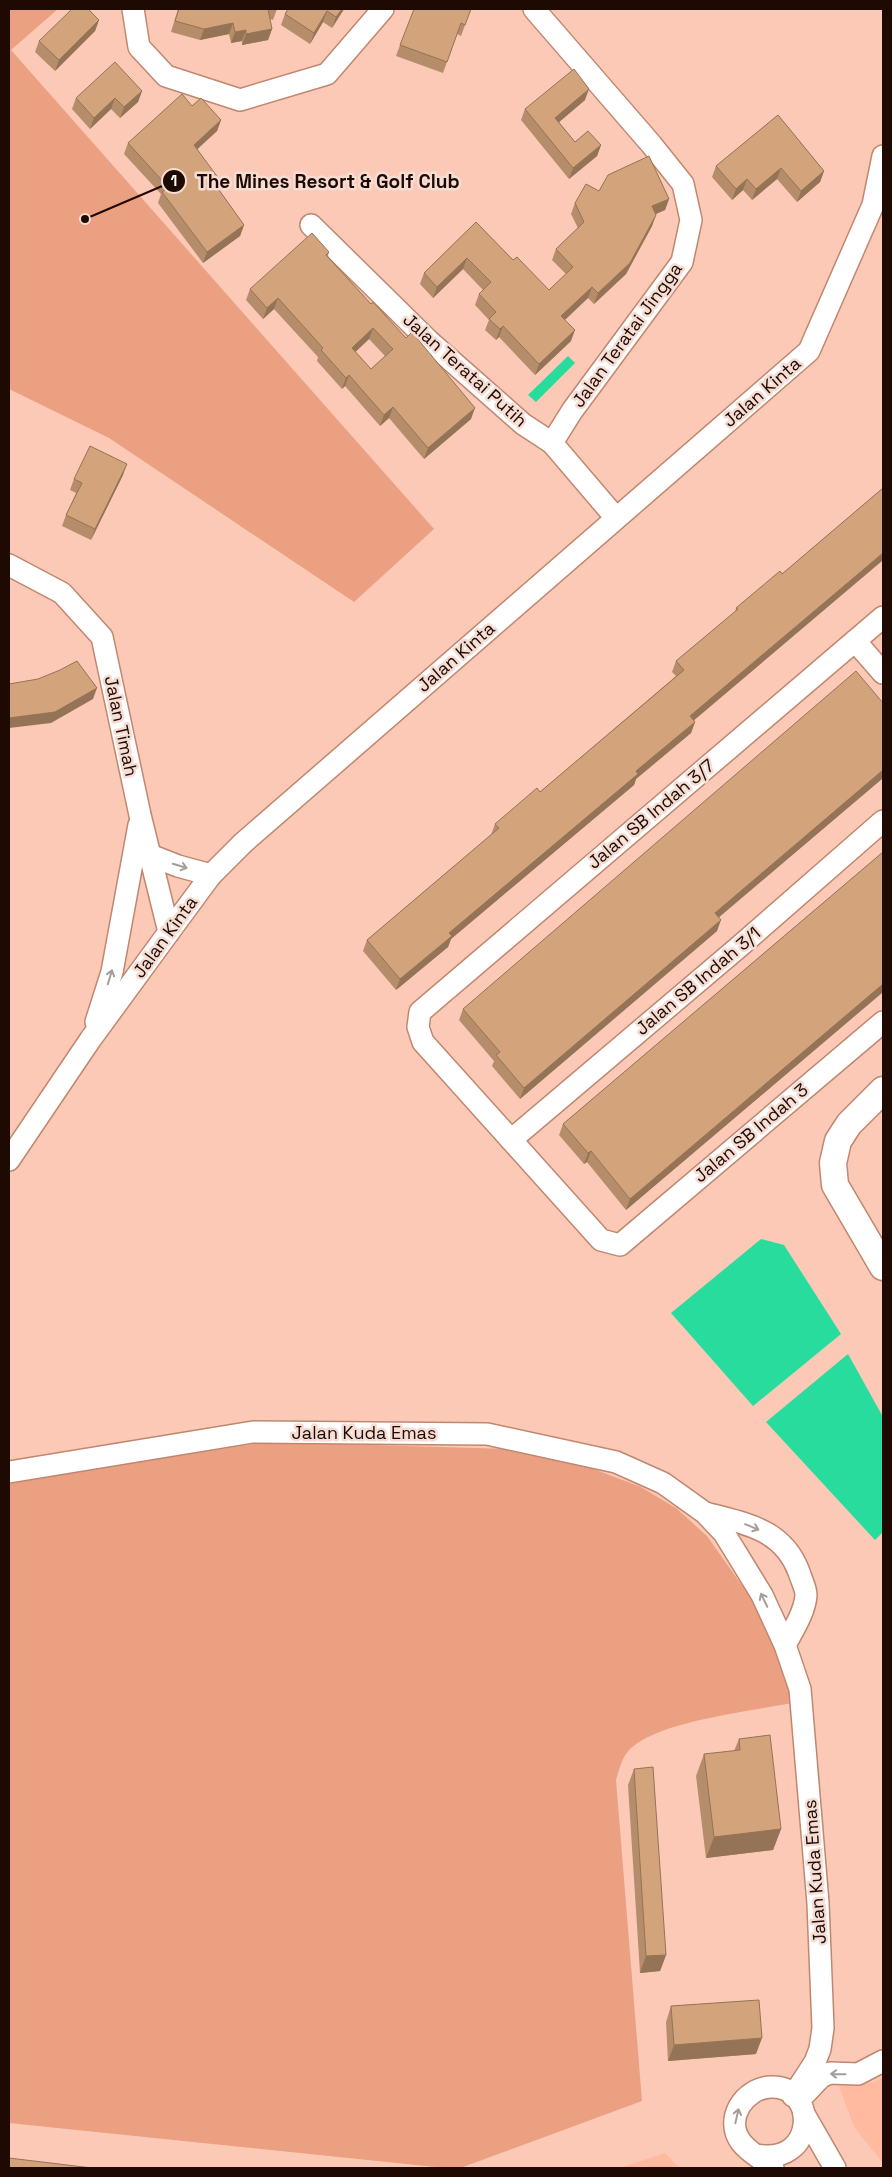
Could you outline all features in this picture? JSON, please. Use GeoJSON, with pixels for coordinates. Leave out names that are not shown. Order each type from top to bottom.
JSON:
{"type":"FeatureCollection","features":[{"type":"Feature","properties":{"kind":"street"},"geometry":{"type":"LineString","coordinates":[[132,9],[139,47],[166,76],[240,100],[327,74],[383,9]]}},
{"type":"Feature","properties":{"kind":"street","name":"Jalan Teratai Jingga"},"geometry":{"type":"LineString","coordinates":[[534,9],[651,144],[683,184],[691,220],[682,262],[572,411],[552,443]]}},
{"type":"Feature","properties":{"kind":"street","name":"Jalan Kinta"},"geometry":{"type":"LineString","coordinates":[[9,1160],[90,1040],[211,875],[243,843],[810,351],[873,205],[883,156]]}},
{"type":"Feature","properties":{"kind":"street","name":"Jalan Teratai Putih"},"geometry":{"type":"LineString","coordinates":[[311,225],[429,341],[523,424],[552,443],[616,518]]}},
{"type":"Feature","properties":{"kind":"street","name":"Jalan Timah"},"geometry":{"type":"LineString","coordinates":[[9,565],[62,593],[102,637],[140,814],[169,932]]}},
{"type":"Feature","properties":{"kind":"street","name":"Jalan SB Indah 3/7"},"geometry":{"type":"LineString","coordinates":[[511,1140],[423,1042],[418,1026],[420,1012],[883,617]]}},
{"type":"Feature","properties":{"kind":"street"},"geometry":{"type":"LineString","coordinates":[[855,641],[883,673]]}},
{"type":"Feature","properties":{"kind":"street"},"geometry":{"type":"LineString","coordinates":[[90,1040],[112,972],[140,814]]}},
{"type":"Feature","properties":{"kind":"street","name":"Jalan SB Indah 3/1"},"geometry":{"type":"LineString","coordinates":[[511,1140],[740,946],[883,821]]}},
{"type":"Feature","properties":{"kind":"street"},"geometry":{"type":"LineString","coordinates":[[150,855],[178,866],[211,875]]}},
{"type":"Feature","properties":{"kind":"street","name":"Jalan SB Indah 3"},"geometry":{"type":"LineString","coordinates":[[511,1140],[601,1240],[620,1245],[883,1022]]}},
{"type":"Feature","properties":{"kind":"street"},"geometry":{"type":"LineString","coordinates":[[883,1090],[849,1124],[838,1141],[833,1163],[835,1185],[883,1267]]}},
{"type":"Feature","properties":{"kind":"street","name":"Jalan Kuda Emas"},"geometry":{"type":"LineString","coordinates":[[9,1472],[253,1432],[487,1434],[616,1462],[663,1483],[706,1513],[724,1532],[762,1595],[785,1644],[800,1689],[818,1903],[823,2028],[820,2049],[799,2104]]}},
{"type":"Feature","properties":{"kind":"street","name":"Jalan Kuda Emas"},"geometry":{"type":"LineString","coordinates":[[706,1513],[753,1526],[785,1546],[794,1558],[806,1594],[799,1617],[785,1644]]}},
{"type":"Feature","properties":{"kind":"street"},"geometry":{"type":"LineString","coordinates":[[799,2104],[822,2078],[830,2073],[858,2074],[883,2061]]}},
{"type":"Feature","properties":{"kind":"street"},"geometry":{"type":"LineString","coordinates":[[773,2168],[748,2150],[738,2136],[735,2122],[740,2104],[748,2095],[759,2089],[771,2087],[779,2088],[799,2104],[835,2168]]}},
{"type":"Feature","properties":{"kind":"street"},"geometry":{"type":"LineString","coordinates":[[757,2155],[770,2157],[782,2155],[793,2149],[801,2138],[805,2126],[799,2104]]}},
{"type":"Feature","properties":{"kind":"shaded area"},"geometry":{"type":"Polygon","coordinates":[[[9,9],[58,9],[11,50],[434,529],[354,602],[109,438],[9,389],[9,9]]]}},
{"type":"Feature","properties":{"kind":"shaded area"},"geometry":{"type":"Polygon","coordinates":[[[568,356],[575,363],[536,402],[528,395],[568,356]]]}},
{"type":"Feature","properties":{"kind":"shaded area"},"geometry":{"type":"Polygon","coordinates":[[[761,1239],[784,1245],[841,1334],[753,1406],[671,1313],[761,1239]]]}},
{"type":"Feature","properties":{"kind":"shaded area"},"geometry":{"type":"Polygon","coordinates":[[[848,1354],[883,1417],[883,1532],[875,1540],[766,1422],[848,1354]]]}},
{"type":"Feature","properties":{"kind":"shaded area"},"geometry":{"type":"Polygon","coordinates":[[[268,1442],[511,1449],[591,1468],[641,1487],[676,1508],[707,1536],[760,1611],[797,1702],[709,1718],[663,1731],[644,1739],[627,1752],[616,1780],[642,2101],[463,2167],[445,2168],[9,2123],[9,1482],[268,1442]]]}},
{"type":"Feature","properties":{"kind":"shaded area"},"geometry":{"type":"Polygon","coordinates":[[[883,2077],[883,2163],[854,2127],[839,2086],[875,2082],[883,2077]]]}},
{"type":"Feature","properties":{"kind":"shaded area"},"geometry":{"type":"Polygon","coordinates":[[[665,2153],[679,2168],[619,2168],[665,2153]]]}},
{"type":"Feature","properties":{"kind":"building"},"geometry":{"type":"Polygon","coordinates":[[[72,9],[88,9],[99,20],[59,60],[39,41],[72,9]]]}},
{"type":"Feature","properties":{"kind":"building"},"geometry":{"type":"Polygon","coordinates":[[[179,9],[268,9],[272,29],[246,34],[246,30],[235,32],[233,23],[204,29],[175,21],[179,9]]]}},
{"type":"Feature","properties":{"kind":"building"},"geometry":{"type":"Polygon","coordinates":[[[288,9],[342,9],[336,17],[327,11],[314,33],[285,14],[288,9]]]}},
{"type":"Feature","properties":{"kind":"building"},"geometry":{"type":"Polygon","coordinates":[[[414,9],[471,9],[465,25],[461,23],[447,62],[400,45],[414,9]]]}},
{"type":"Feature","properties":{"kind":"building"},"geometry":{"type":"Polygon","coordinates":[[[115,62],[142,91],[124,107],[115,98],[94,118],[76,98],[115,62]]]}},
{"type":"Feature","properties":{"kind":"building"},"geometry":{"type":"Polygon","coordinates":[[[574,69],[589,89],[555,118],[575,142],[588,131],[601,145],[573,168],[525,109],[574,69]]]}},
{"type":"Feature","properties":{"kind":"building"},"geometry":{"type":"Polygon","coordinates":[[[182,94],[192,106],[201,98],[221,120],[194,145],[219,179],[214,183],[244,225],[207,252],[162,192],[168,187],[128,143],[182,94]]]}},
{"type":"Feature","properties":{"kind":"building"},"geometry":{"type":"Polygon","coordinates":[[[778,115],[824,171],[801,191],[781,168],[756,189],[747,179],[736,189],[716,166],[778,115]]]}},
{"type":"Feature","properties":{"kind":"building"},"geometry":{"type":"Polygon","coordinates":[[[649,156],[669,199],[652,206],[656,215],[630,263],[598,293],[592,287],[561,316],[575,330],[539,364],[503,326],[500,329],[489,319],[496,312],[479,294],[491,282],[467,258],[437,287],[424,273],[476,222],[513,260],[517,257],[549,290],[573,267],[556,249],[584,222],[575,203],[586,184],[599,191],[608,175],[649,156]]]}},
{"type":"Feature","properties":{"kind":"building"},"geometry":{"type":"Polygon","coordinates":[[[312,233],[329,252],[326,255],[371,304],[373,302],[406,338],[412,332],[475,408],[428,448],[393,407],[384,415],[349,375],[346,378],[321,350],[323,348],[278,298],[267,308],[250,289],[312,233]],[[373,328],[352,348],[371,369],[393,349],[373,328]]]}},
{"type":"Feature","properties":{"kind":"building"},"geometry":{"type":"Polygon","coordinates":[[[90,446],[127,464],[95,529],[66,515],[82,483],[74,479],[90,446]]]}},
{"type":"Feature","properties":{"kind":"building"},"geometry":{"type":"Polygon","coordinates":[[[883,488],[883,553],[690,716],[695,722],[636,771],[638,774],[449,933],[452,936],[400,979],[367,940],[499,828],[495,824],[537,788],[540,792],[684,670],[676,661],[738,609],[736,608],[780,571],[782,574],[883,488]]]}},
{"type":"Feature","properties":{"kind":"building"},"geometry":{"type":"Polygon","coordinates":[[[77,661],[97,688],[55,712],[9,718],[9,684],[38,679],[77,661]]]}},
{"type":"Feature","properties":{"kind":"building"},"geometry":{"type":"Polygon","coordinates":[[[856,671],[883,703],[883,770],[715,913],[721,920],[524,1088],[496,1055],[500,1052],[463,1009],[856,671]]]}},
{"type":"Feature","properties":{"kind":"building"},"geometry":{"type":"Polygon","coordinates":[[[883,852],[883,984],[630,1199],[591,1151],[588,1153],[563,1124],[883,852]]]}},
{"type":"Feature","properties":{"kind":"building"},"geometry":{"type":"Polygon","coordinates":[[[770,1735],[781,1829],[714,1837],[704,1754],[740,1750],[739,1739],[770,1735]]]}},
{"type":"Feature","properties":{"kind":"building"},"geometry":{"type":"Polygon","coordinates":[[[653,1767],[666,1955],[646,1956],[634,1769],[653,1767]]]}},
{"type":"Feature","properties":{"kind":"building"},"geometry":{"type":"Polygon","coordinates":[[[759,2000],[762,2038],[674,2045],[671,2006],[759,2000]]]}},
{"type":"Feature","properties":{"kind":"building"},"geometry":{"type":"Polygon","coordinates":[[[9,2158],[92,2168],[9,2168],[9,2158]]]}},
{"type":"Feature","properties":{"kind":"place","name":"The Mines Resort & Golf Club"},"geometry":{"type":"Point","coordinates":[85,219]}}]}
